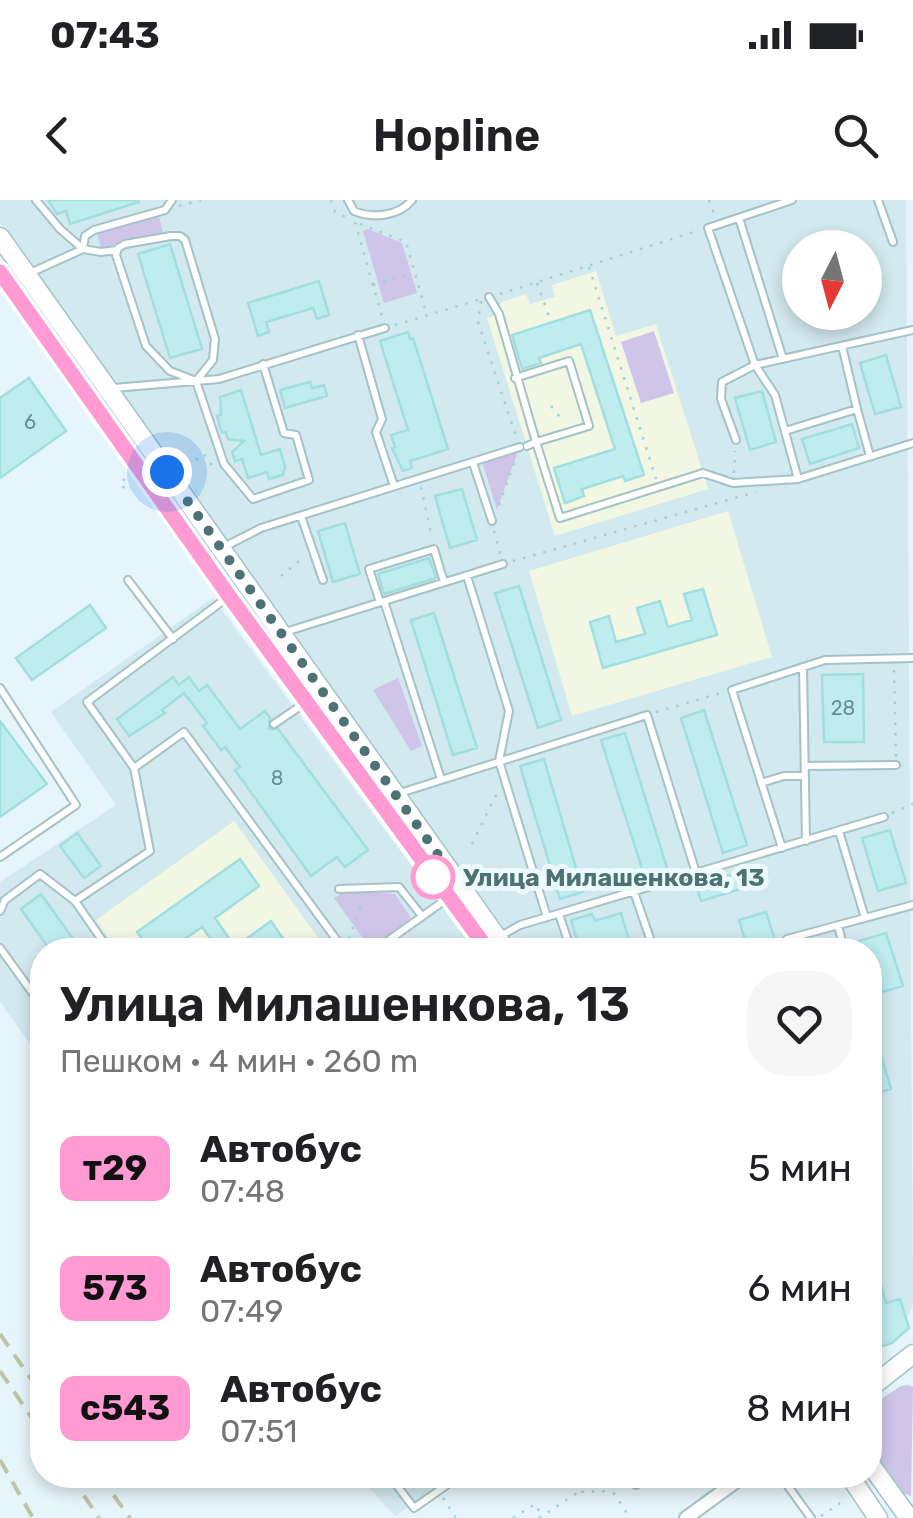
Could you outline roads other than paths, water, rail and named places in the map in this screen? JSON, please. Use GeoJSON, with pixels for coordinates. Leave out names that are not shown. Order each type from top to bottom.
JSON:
{"type":"FeatureCollection","features":[{"type":"Feature","properties":{"kind":"main road"},"geometry":{"type":"LineString","coordinates":[[0,237],[396,795],[492,938]]}},
{"type":"Feature","properties":{"kind":"main road"},"geometry":{"type":"LineString","coordinates":[[3,281],[449,898],[489,938]]}},
{"type":"Feature","properties":{"kind":"main road"},"geometry":{"type":"LineString","coordinates":[[882,1380],[913,1354]]}},
{"type":"Feature","properties":{"kind":"main road"},"geometry":{"type":"LineString","coordinates":[[890,1374],[913,1371]]}},
{"type":"Feature","properties":{"kind":"main road"},"geometry":{"type":"LineString","coordinates":[[882,1481],[909,1518]]}},
{"type":"Feature","properties":{"kind":"main road"},"geometry":{"type":"LineString","coordinates":[[857,1488],[878,1518]]}},
{"type":"Feature","properties":{"kind":"street"},"geometry":{"type":"LineString","coordinates":[[686,1518],[717,1488]]}},
{"type":"Feature","properties":{"kind":"lane"},"geometry":{"type":"LineString","coordinates":[[36,200],[60,230],[83,248],[100,252],[171,236],[185,240],[215,339],[213,360],[196,381]]}},
{"type":"Feature","properties":{"kind":"lane"},"geometry":{"type":"LineString","coordinates":[[83,248],[85,236],[94,230],[165,210],[172,200]]}},
{"type":"Feature","properties":{"kind":"lane"},"geometry":{"type":"LineString","coordinates":[[348,200],[354,211],[374,216],[397,212],[412,200]]}},
{"type":"Feature","properties":{"kind":"lane"},"geometry":{"type":"LineString","coordinates":[[760,200],[763,210]]}},
{"type":"Feature","properties":{"kind":"lane"},"geometry":{"type":"LineString","coordinates":[[792,200],[708,228],[755,365],[774,395],[798,479]]}},
{"type":"Feature","properties":{"kind":"lane"},"geometry":{"type":"LineString","coordinates":[[878,200],[893,242]]}},
{"type":"Feature","properties":{"kind":"lane"},"geometry":{"type":"LineString","coordinates":[[739,218],[783,358]]}},
{"type":"Feature","properties":{"kind":"lane"},"geometry":{"type":"LineString","coordinates":[[27,275],[83,248]]}},
{"type":"Feature","properties":{"kind":"lane"},"geometry":{"type":"LineString","coordinates":[[117,250],[118,264],[146,346],[170,372],[196,381]]}},
{"type":"Feature","properties":{"kind":"lane"},"geometry":{"type":"LineString","coordinates":[[485,298],[499,314],[515,378],[560,518],[703,473],[733,483],[798,479],[913,443]]}},
{"type":"Feature","properties":{"kind":"lane"},"geometry":{"type":"LineString","coordinates":[[108,388],[219,379],[385,328]]}},
{"type":"Feature","properties":{"kind":"lane"},"geometry":{"type":"LineString","coordinates":[[736,440],[721,398],[722,382],[755,365],[913,330]]}},
{"type":"Feature","properties":{"kind":"lane"},"geometry":{"type":"LineString","coordinates":[[358,336],[382,419],[376,432],[394,486]]}},
{"type":"Feature","properties":{"kind":"lane"},"geometry":{"type":"LineString","coordinates":[[842,346],[870,456]]}},
{"type":"Feature","properties":{"kind":"lane"},"geometry":{"type":"LineString","coordinates":[[221,548],[260,528],[589,426],[568,361],[515,378]]}},
{"type":"Feature","properties":{"kind":"lane"},"geometry":{"type":"LineString","coordinates":[[196,381],[224,464],[252,499],[309,480],[296,434],[284,433],[263,364]]}},
{"type":"Feature","properties":{"kind":"lane"},"geometry":{"type":"LineString","coordinates":[[785,432],[858,409]]}},
{"type":"Feature","properties":{"kind":"lane"},"geometry":{"type":"LineString","coordinates":[[473,463],[492,522]]}},
{"type":"Feature","properties":{"kind":"lane"},"geometry":{"type":"LineString","coordinates":[[301,516],[322,580]]}},
{"type":"Feature","properties":{"kind":"lane"},"geometry":{"type":"LineString","coordinates":[[441,779],[370,569],[434,549],[444,582]]}},
{"type":"Feature","properties":{"kind":"lane"},"geometry":{"type":"LineString","coordinates":[[281,633],[503,564]]}},
{"type":"Feature","properties":{"kind":"lane"},"geometry":{"type":"LineString","coordinates":[[466,576],[509,711],[499,761],[547,917]]}},
{"type":"Feature","properties":{"kind":"lane"},"geometry":{"type":"LineString","coordinates":[[128,580],[172,638]]}},
{"type":"Feature","properties":{"kind":"lane"},"geometry":{"type":"LineString","coordinates":[[75,901],[150,851],[134,768],[88,702],[229,596]]}},
{"type":"Feature","properties":{"kind":"lane"},"geometry":{"type":"LineString","coordinates":[[782,848],[732,690],[825,660],[913,658]]}},
{"type":"Feature","properties":{"kind":"lane"},"geometry":{"type":"LineString","coordinates":[[803,667],[806,841]]}},
{"type":"Feature","properties":{"kind":"lane"},"geometry":{"type":"LineString","coordinates":[[0,688],[76,805],[0,857]]}},
{"type":"Feature","properties":{"kind":"lane"},"geometry":{"type":"LineString","coordinates":[[274,724],[306,702]]}},
{"type":"Feature","properties":{"kind":"lane"},"geometry":{"type":"LineString","coordinates":[[396,795],[647,715],[696,873]]}},
{"type":"Feature","properties":{"kind":"lane"},"geometry":{"type":"LineString","coordinates":[[134,768],[184,732],[335,938]]}},
{"type":"Feature","properties":{"kind":"lane"},"geometry":{"type":"LineString","coordinates":[[804,766],[896,765]]}},
{"type":"Feature","properties":{"kind":"lane"},"geometry":{"type":"LineString","coordinates":[[761,783],[784,776],[805,776]]}},
{"type":"Feature","properties":{"kind":"lane"},"geometry":{"type":"LineString","coordinates":[[506,938],[520,926],[547,917],[884,817]]}},
{"type":"Feature","properties":{"kind":"lane"},"geometry":{"type":"LineString","coordinates":[[838,831],[865,918]]}},
{"type":"Feature","properties":{"kind":"lane"},"geometry":{"type":"LineString","coordinates":[[0,911],[2,896],[40,874],[75,901],[101,938]]}},
{"type":"Feature","properties":{"kind":"lane"},"geometry":{"type":"LineString","coordinates":[[339,889],[399,888],[422,916]]}},
{"type":"Feature","properties":{"kind":"lane"},"geometry":{"type":"LineString","coordinates":[[634,892],[650,938]]}},
{"type":"Feature","properties":{"kind":"lane"},"geometry":{"type":"LineString","coordinates":[[392,938],[449,898]]}},
{"type":"Feature","properties":{"kind":"lane"},"geometry":{"type":"LineString","coordinates":[[787,938],[913,905]]}},
{"type":"Feature","properties":{"kind":"lane"},"geometry":{"type":"LineString","coordinates":[[559,914],[567,938]]}},
{"type":"Feature","properties":{"kind":"lane"},"geometry":{"type":"LineString","coordinates":[[838,925],[841,938]]}},
{"type":"Feature","properties":{"kind":"lane"},"geometry":{"type":"LineString","coordinates":[[0,948],[30,989]]}},
{"type":"Feature","properties":{"kind":"lane"},"geometry":{"type":"LineString","coordinates":[[399,1488],[414,1508],[443,1488]]}},
{"type":"Feature","properties":{"kind":"lane"},"geometry":{"type":"LineString","coordinates":[[789,1488],[811,1518]]}},
{"type":"Feature","properties":{"kind":"railway"},"geometry":{"type":"LineString","coordinates":[[0,1334],[30,1378]]}},
{"type":"Feature","properties":{"kind":"railway"},"geometry":{"type":"LineString","coordinates":[[0,1371],[30,1415]]}},
{"type":"Feature","properties":{"kind":"railway"},"geometry":{"type":"LineString","coordinates":[[0,1460],[33,1518]]}},
{"type":"Feature","properties":{"kind":"railway"},"geometry":{"type":"LineString","coordinates":[[79,1488],[99,1518]]}},
{"type":"Feature","properties":{"kind":"railway"},"geometry":{"type":"LineString","coordinates":[[108,1488],[130,1518]]}},
{"type":"Feature","properties":{"kind":"place","name":"Улица Милашенкова, 13"},"geometry":{"type":"Point","coordinates":[433,877]}}]}
